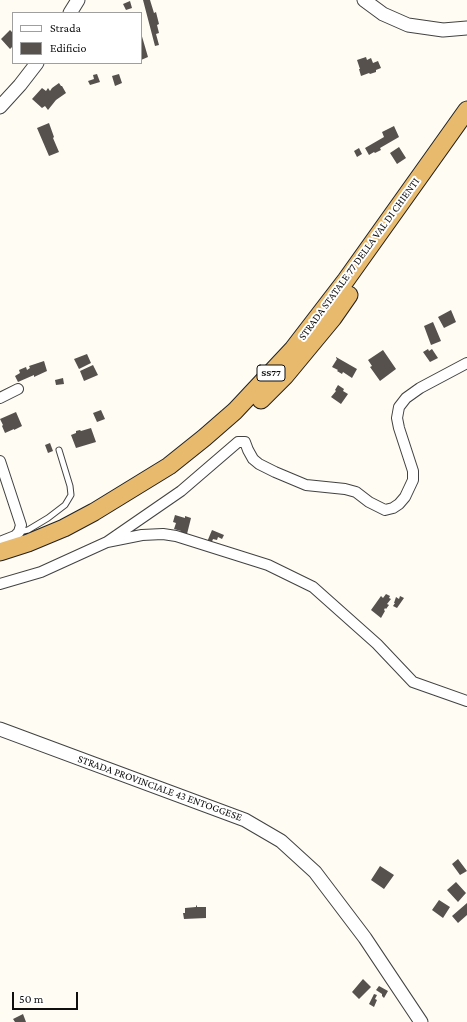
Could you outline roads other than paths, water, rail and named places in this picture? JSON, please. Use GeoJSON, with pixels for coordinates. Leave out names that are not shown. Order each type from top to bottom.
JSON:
{"type":"FeatureCollection","features":[{"type":"Feature","properties":{"kind":"highway","name":"STRADA STATALE 77 DELLA VAL DI CHIENTI"},"geometry":{"type":"LineString","coordinates":[[0,552],[28,543],[64,528],[94,512],[170,466],[235,411],[294,348],[346,280],[467,110]]}},
{"type":"Feature","properties":{"kind":"highway","name":"STRADA STATALE 77 DELLA VAL DI CHIENTI"},"geometry":{"type":"LineString","coordinates":[[0,562],[50,544],[99,520],[179,472],[213,445],[244,417],[284,376],[333,318],[467,128]]}},
{"type":"Feature","properties":{"kind":"street"},"geometry":{"type":"LineString","coordinates":[[71,12],[78,0]]}},
{"type":"Feature","properties":{"kind":"street"},"geometry":{"type":"LineString","coordinates":[[364,0],[383,14],[408,25],[443,30],[467,28]]}},
{"type":"Feature","properties":{"kind":"street"},"geometry":{"type":"LineString","coordinates":[[0,107],[36,64]]}},
{"type":"Feature","properties":{"kind":"street"},"geometry":{"type":"LineString","coordinates":[[0,584],[40,572],[107,542],[181,491],[238,442],[245,442],[253,459],[259,464],[275,472],[306,485],[345,489],[356,492],[368,502],[384,510],[393,508],[405,497],[413,480],[413,471],[397,418],[399,407],[406,398],[420,388],[467,363]]}},
{"type":"Feature","properties":{"kind":"street"},"geometry":{"type":"LineString","coordinates":[[0,398],[18,388]]}},
{"type":"Feature","properties":{"kind":"street"},"geometry":{"type":"LineString","coordinates":[[0,461],[21,525],[19,532],[15,536],[0,542]]}},
{"type":"Feature","properties":{"kind":"street"},"geometry":{"type":"LineString","coordinates":[[107,542],[142,535],[163,534],[176,536],[268,565],[313,587],[377,644],[413,682],[467,700]]}},
{"type":"Feature","properties":{"kind":"street","name":"STRADA PROVINCIALE 43 ENTOGGESE"},"geometry":{"type":"LineString","coordinates":[[0,729],[245,820],[281,841],[315,872],[365,938],[421,1022]]}},
{"type":"Feature","properties":{"kind":"lane"},"geometry":{"type":"LineString","coordinates":[[19,532],[28,530],[48,518],[65,505],[71,496],[70,486],[59,450]]}}]}
